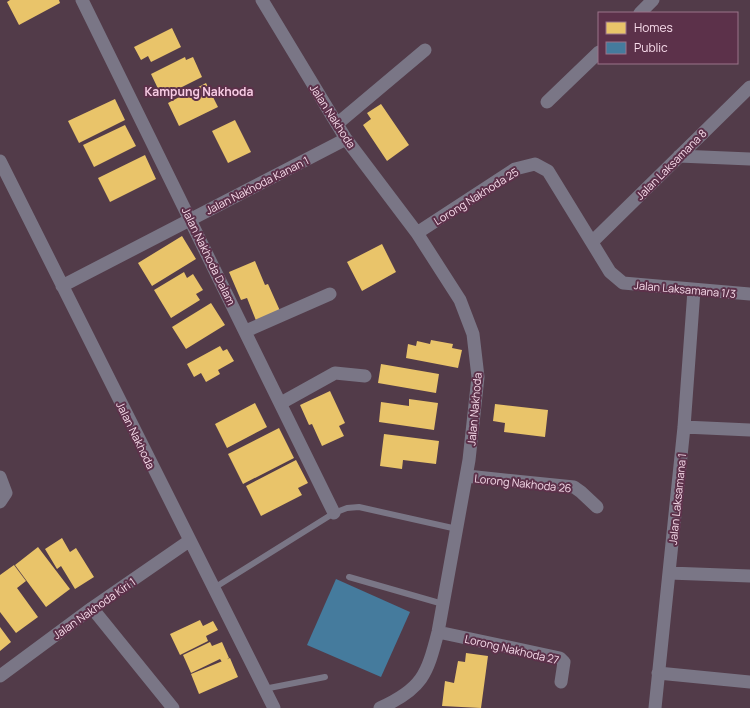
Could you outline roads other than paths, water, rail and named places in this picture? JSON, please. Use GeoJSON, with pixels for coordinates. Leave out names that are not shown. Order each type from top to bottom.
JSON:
{"type":"FeatureCollection","features":[{"type":"Feature","properties":{"kind":"street","name":"Jalan Nakhoda Dalam"},"geometry":{"type":"LineString","coordinates":[[82,0],[246,331],[334,513]]}},
{"type":"Feature","properties":{"kind":"street","name":"Jalan Nakhoda"},"geometry":{"type":"LineString","coordinates":[[262,0],[346,139],[417,233],[460,300],[473,334],[478,377],[466,476],[438,632],[431,657],[423,677],[402,698],[380,708]]}},
{"type":"Feature","properties":{"kind":"street"},"geometry":{"type":"LineString","coordinates":[[641,12],[653,0]]}},
{"type":"Feature","properties":{"kind":"street"},"geometry":{"type":"LineString","coordinates":[[337,124],[426,50]]}},
{"type":"Feature","properties":{"kind":"street"},"geometry":{"type":"LineString","coordinates":[[547,102],[598,53]]}},
{"type":"Feature","properties":{"kind":"street","name":"Jalan Laksamana 8"},"geometry":{"type":"LineString","coordinates":[[592,242],[750,87]]}},
{"type":"Feature","properties":{"kind":"street","name":"Jalan Nakhoda Kanan 1"},"geometry":{"type":"LineString","coordinates":[[62,286],[346,139]]}},
{"type":"Feature","properties":{"kind":"street"},"geometry":{"type":"LineString","coordinates":[[678,156],[750,159]]}},
{"type":"Feature","properties":{"kind":"street","name":"Jalan Nakhoda"},"geometry":{"type":"LineString","coordinates":[[0,161],[213,589],[274,708]]}},
{"type":"Feature","properties":{"kind":"street","name":"Lorong Nakhoda 25"},"geometry":{"type":"LineString","coordinates":[[417,233],[515,170],[535,164],[548,171],[592,242]]}},
{"type":"Feature","properties":{"kind":"street","name":"Jalan Laksamana 1/3"},"geometry":{"type":"LineString","coordinates":[[592,242],[610,272],[623,283],[750,294]]}},
{"type":"Feature","properties":{"kind":"street","name":"Jalan Laksamana 1"},"geometry":{"type":"LineString","coordinates":[[655,708],[684,427],[694,290]]}},
{"type":"Feature","properties":{"kind":"street"},"geometry":{"type":"LineString","coordinates":[[246,331],[330,294]]}},
{"type":"Feature","properties":{"kind":"street"},"geometry":{"type":"LineString","coordinates":[[281,403],[335,373],[365,376]]}},
{"type":"Feature","properties":{"kind":"street"},"geometry":{"type":"LineString","coordinates":[[684,427],[750,430]]}},
{"type":"Feature","properties":{"kind":"street","name":"Lorong Nakhoda 26"},"geometry":{"type":"LineString","coordinates":[[466,476],[574,488],[581,492],[597,507]]}},
{"type":"Feature","properties":{"kind":"street"},"geometry":{"type":"LineString","coordinates":[[0,477],[6,493],[2,501]]}},
{"type":"Feature","properties":{"kind":"street","name":"Jalan Nakhoda Kiri 1"},"geometry":{"type":"LineString","coordinates":[[0,676],[92,608],[189,541]]}},
{"type":"Feature","properties":{"kind":"street"},"geometry":{"type":"LineString","coordinates":[[669,573],[750,576]]}},
{"type":"Feature","properties":{"kind":"street"},"geometry":{"type":"LineString","coordinates":[[92,608],[173,708]]}},
{"type":"Feature","properties":{"kind":"street","name":"Lorong Nakhoda 27"},"geometry":{"type":"LineString","coordinates":[[438,632],[560,658],[564,662],[561,682]]}},
{"type":"Feature","properties":{"kind":"street"},"geometry":{"type":"LineString","coordinates":[[658,673],[750,682]]}},
{"type":"Feature","properties":{"kind":"lane"},"geometry":{"type":"LineString","coordinates":[[213,589],[334,513],[348,508],[359,507],[457,529]]}},
{"type":"Feature","properties":{"kind":"lane"},"geometry":{"type":"LineString","coordinates":[[349,577],[443,604]]}},
{"type":"Feature","properties":{"kind":"lane"},"geometry":{"type":"LineString","coordinates":[[264,689],[325,677]]}},
{"type":"Feature","properties":{"kind":"district","name":"Kampung Nakhoda"},"geometry":{"type":"Point","coordinates":[199,91]}}]}
